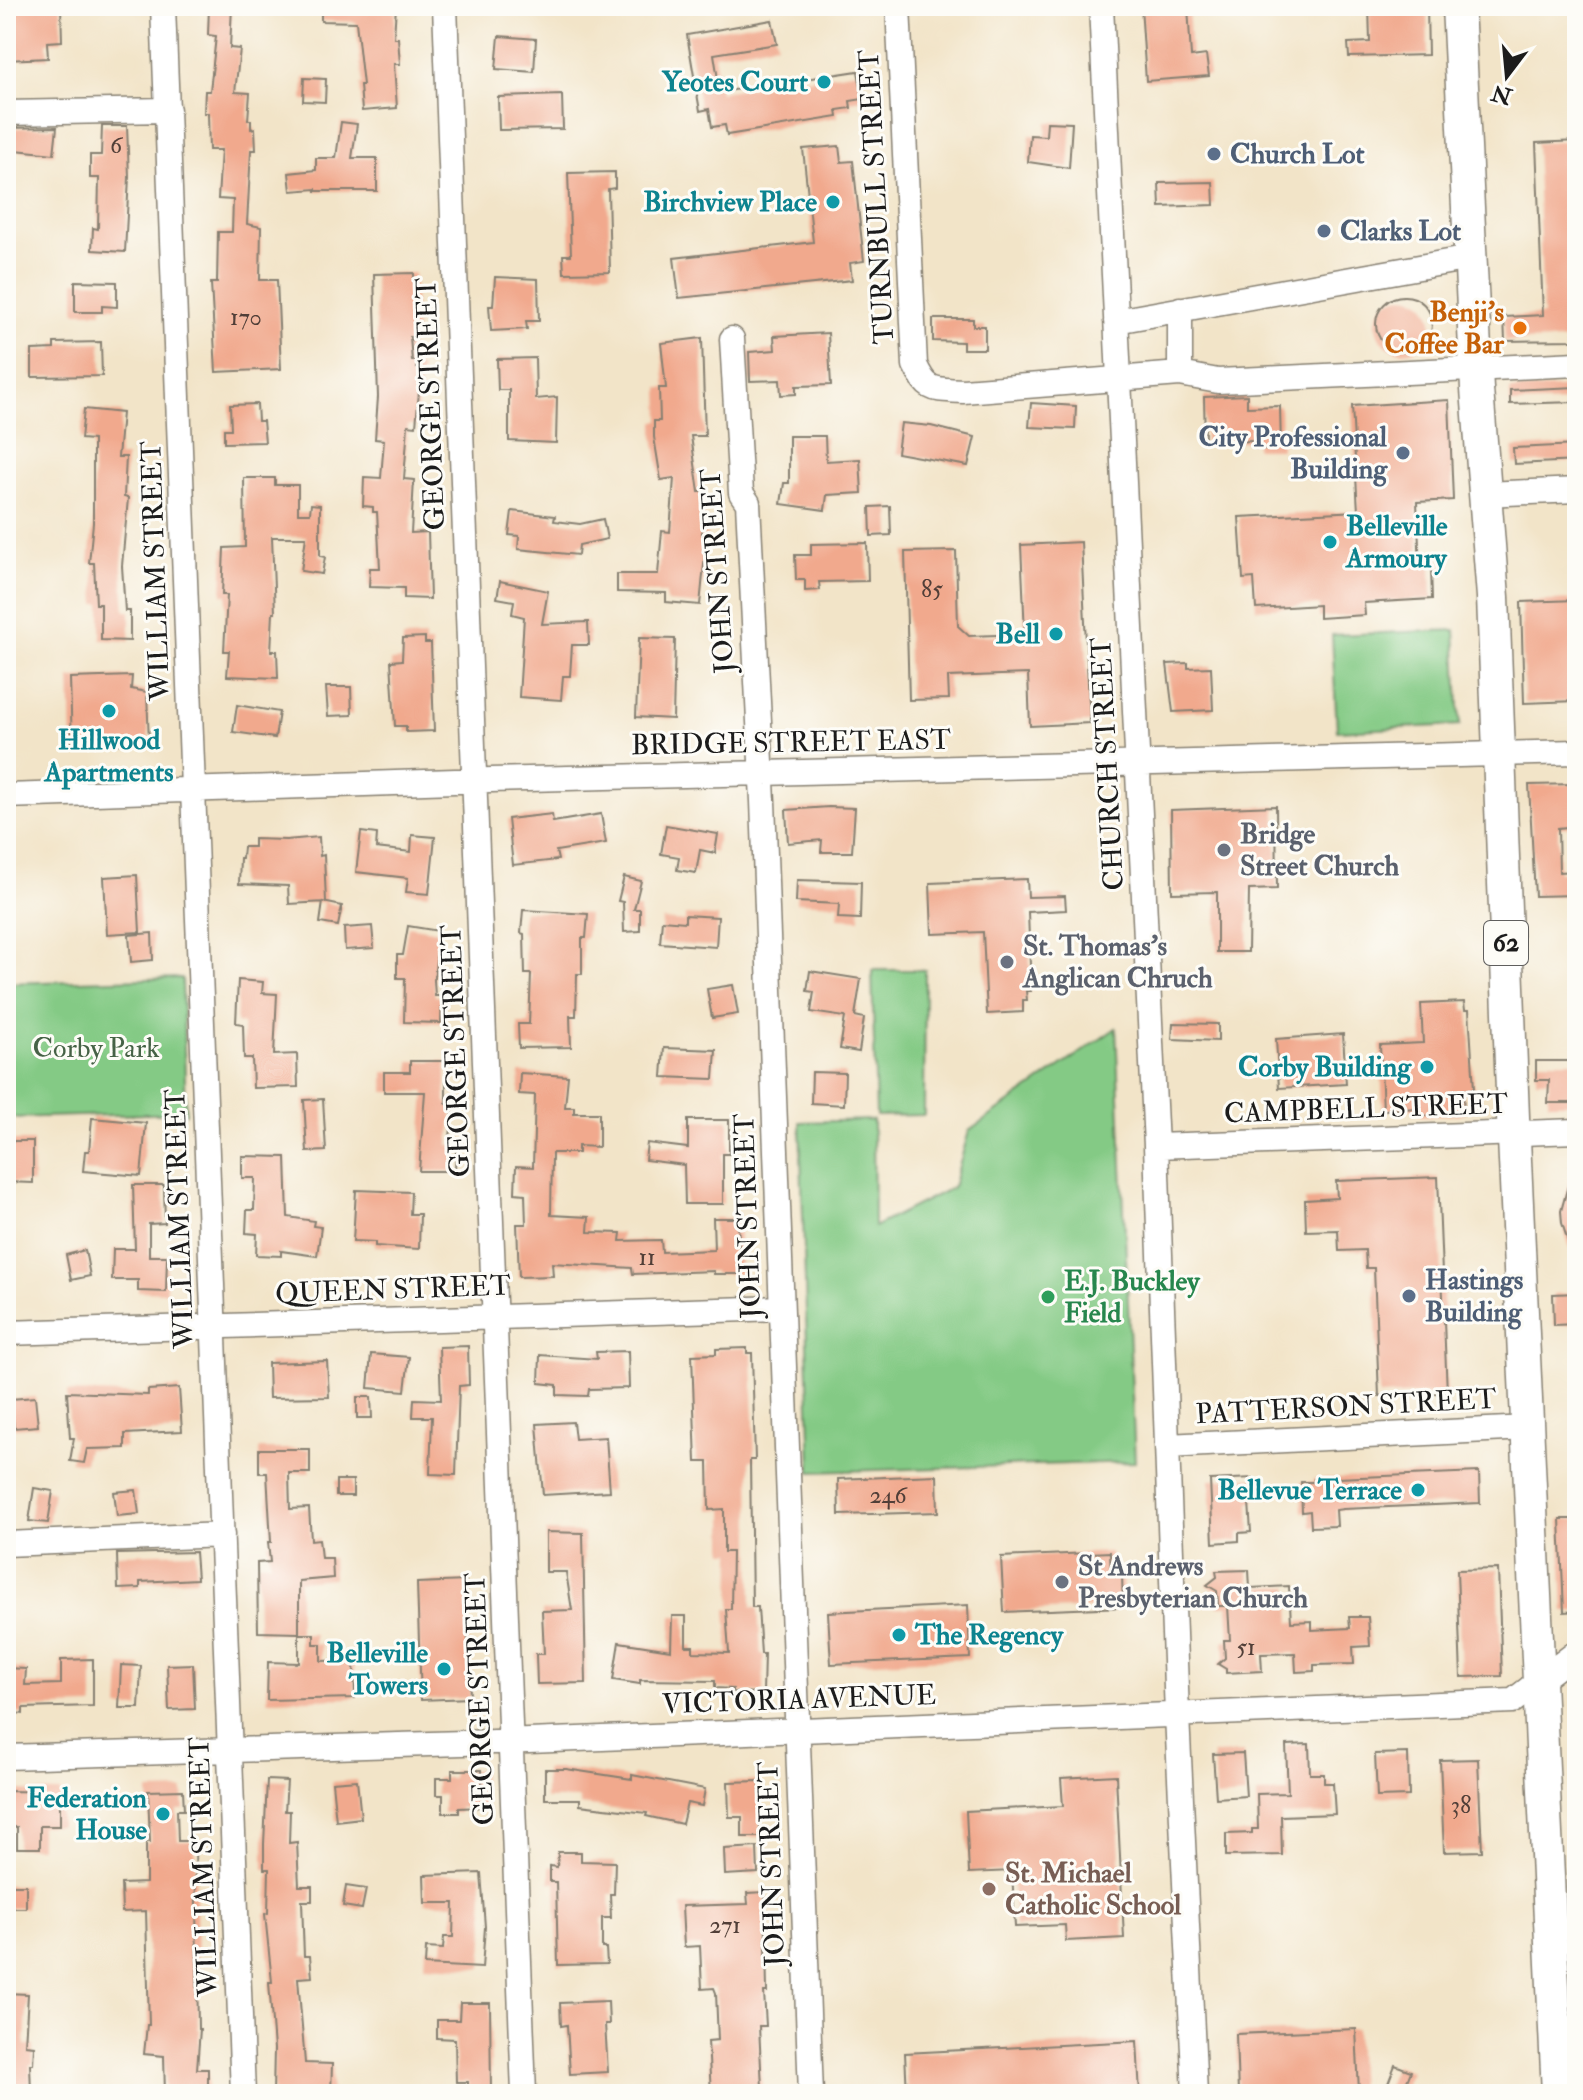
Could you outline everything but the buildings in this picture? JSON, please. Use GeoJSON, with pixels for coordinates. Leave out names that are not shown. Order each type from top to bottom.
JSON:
{"type":"FeatureCollection","features":[{"type":"Feature","properties":{"kind":"main road","name":"62"},"geometry":{"type":"LineString","coordinates":[[1458,6],[1476,368],[1493,597],[1514,1134],[1558,2084]]}},
{"type":"Feature","properties":{"kind":"street","name":"WILLIAM STREET"},"geometry":{"type":"LineString","coordinates":[[163,6],[243,2094]]}},
{"type":"Feature","properties":{"kind":"street","name":"GEORGE STREET"},"geometry":{"type":"LineString","coordinates":[[445,6],[524,2094]]}},
{"type":"Feature","properties":{"kind":"street","name":"TURNBULL STREET"},"geometry":{"type":"LineString","coordinates":[[898,6],[915,365],[924,383],[934,388],[963,391],[1119,379]]}},
{"type":"Feature","properties":{"kind":"street","name":"CHURCH STREET"},"geometry":{"type":"LineString","coordinates":[[1101,6],[1156,1146],[1177,1715],[1195,2094]]}},
{"type":"Feature","properties":{"kind":"street"},"geometry":{"type":"LineString","coordinates":[[6,113],[168,110]]}},
{"type":"Feature","properties":{"kind":"street"},"geometry":{"type":"LineString","coordinates":[[1116,321],[1470,258]]}},
{"type":"Feature","properties":{"kind":"street"},"geometry":{"type":"LineString","coordinates":[[1180,309],[1180,374]]}},
{"type":"Feature","properties":{"kind":"street","name":"JOHN STREET"},"geometry":{"type":"LineString","coordinates":[[732,339],[741,493],[748,503],[761,775],[811,2094]]}},
{"type":"Feature","properties":{"kind":"street"},"geometry":{"type":"LineString","coordinates":[[1119,379],[1180,374],[1218,381],[1577,364]]}},
{"type":"Feature","properties":{"kind":"street"},"geometry":{"type":"LineString","coordinates":[[1485,494],[1577,490]]}},
{"type":"Feature","properties":{"kind":"street","name":"BRIDGE STREET EAST"},"geometry":{"type":"LineString","coordinates":[[6,796],[475,780],[1577,752]]}},
{"type":"Feature","properties":{"kind":"street","name":"CAMPBELL STREET"},"geometry":{"type":"LineString","coordinates":[[1156,1146],[1577,1131]]}},
{"type":"Feature","properties":{"kind":"street","name":"QUEEN STREET"},"geometry":{"type":"LineString","coordinates":[[6,1333],[781,1308]]}},
{"type":"Feature","properties":{"kind":"street","name":"PATTERSON STREET"},"geometry":{"type":"LineString","coordinates":[[1167,1446],[1528,1428]]}},
{"type":"Feature","properties":{"kind":"street"},"geometry":{"type":"LineString","coordinates":[[6,1544],[222,1535]]}},
{"type":"Feature","properties":{"kind":"street","name":"VICTORIA AVENUE"},"geometry":{"type":"LineString","coordinates":[[6,1757],[511,1742],[1513,1701],[1577,1652]]}},
{"type":"Feature","properties":{"kind":"green space"},"geometry":{"type":"Polygon","coordinates":[[[1455,630],[1460,725],[1337,731],[1332,635],[1455,630]]]}},
{"type":"Feature","properties":{"kind":"green space"},"geometry":{"type":"Polygon","coordinates":[[[872,970],[925,970],[924,1115],[876,1116],[872,970]]]}},
{"type":"Feature","properties":{"kind":"green space","name":"Corby Park"},"geometry":{"type":"Polygon","coordinates":[[[182,978],[186,1113],[6,1118],[6,983],[182,978]]]}},
{"type":"Feature","properties":{"kind":"green space"},"geometry":{"type":"Polygon","coordinates":[[[1116,1028],[1135,1462],[811,1472],[800,1122],[873,1120],[874,1227],[953,1187],[969,1131],[1116,1028]]]}},
{"type":"Feature","properties":{"kind":"place","name":"Yeotes Court"},"geometry":{"type":"Point","coordinates":[824,82]}},
{"type":"Feature","properties":{"kind":"place","name":"Church Lot"},"geometry":{"type":"Point","coordinates":[1214,154]}},
{"type":"Feature","properties":{"kind":"place","name":"Birchview Place"},"geometry":{"type":"Point","coordinates":[833,202]}},
{"type":"Feature","properties":{"kind":"place","name":"Clarks Lot"},"geometry":{"type":"Point","coordinates":[1324,231]}},
{"type":"Feature","properties":{"kind":"place","name":"Benji’s Coffee Bar"},"geometry":{"type":"Point","coordinates":[1520,328]}},
{"type":"Feature","properties":{"kind":"place","name":"City Professional Building"},"geometry":{"type":"Point","coordinates":[1403,453]}},
{"type":"Feature","properties":{"kind":"place","name":"Belleville Armoury"},"geometry":{"type":"Point","coordinates":[1330,542]}},
{"type":"Feature","properties":{"kind":"place","name":"Bell"},"geometry":{"type":"Point","coordinates":[1056,634]}},
{"type":"Feature","properties":{"kind":"place","name":"Hillwood Apartments"},"geometry":{"type":"Point","coordinates":[109,711]}},
{"type":"Feature","properties":{"kind":"place","name":"Bridge Street Church"},"geometry":{"type":"Point","coordinates":[1224,850]}},
{"type":"Feature","properties":{"kind":"place","name":"St. Thomas's Anglican Chruch"},"geometry":{"type":"Point","coordinates":[1007,962]}},
{"type":"Feature","properties":{"kind":"place","name":"Corby Building"},"geometry":{"type":"Point","coordinates":[1427,1067]}},
{"type":"Feature","properties":{"kind":"place","name":"Hastings Building"},"geometry":{"type":"Point","coordinates":[1409,1296]}},
{"type":"Feature","properties":{"kind":"place","name":"E.J. Buckley Field"},"geometry":{"type":"Point","coordinates":[1048,1297]}},
{"type":"Feature","properties":{"kind":"place","name":"Bellevue Terrace"},"geometry":{"type":"Point","coordinates":[1418,1490]}},
{"type":"Feature","properties":{"kind":"place","name":"St Andrews Presbyterian Church"},"geometry":{"type":"Point","coordinates":[1062,1582]}},
{"type":"Feature","properties":{"kind":"place","name":"The Regency"},"geometry":{"type":"Point","coordinates":[899,1635]}},
{"type":"Feature","properties":{"kind":"place","name":"Belleville Towers"},"geometry":{"type":"Point","coordinates":[444,1669]}},
{"type":"Feature","properties":{"kind":"place","name":"Federation House"},"geometry":{"type":"Point","coordinates":[163,1814]}},
{"type":"Feature","properties":{"kind":"place","name":"St. Michael Catholic School"},"geometry":{"type":"Point","coordinates":[989,1889]}}]}
